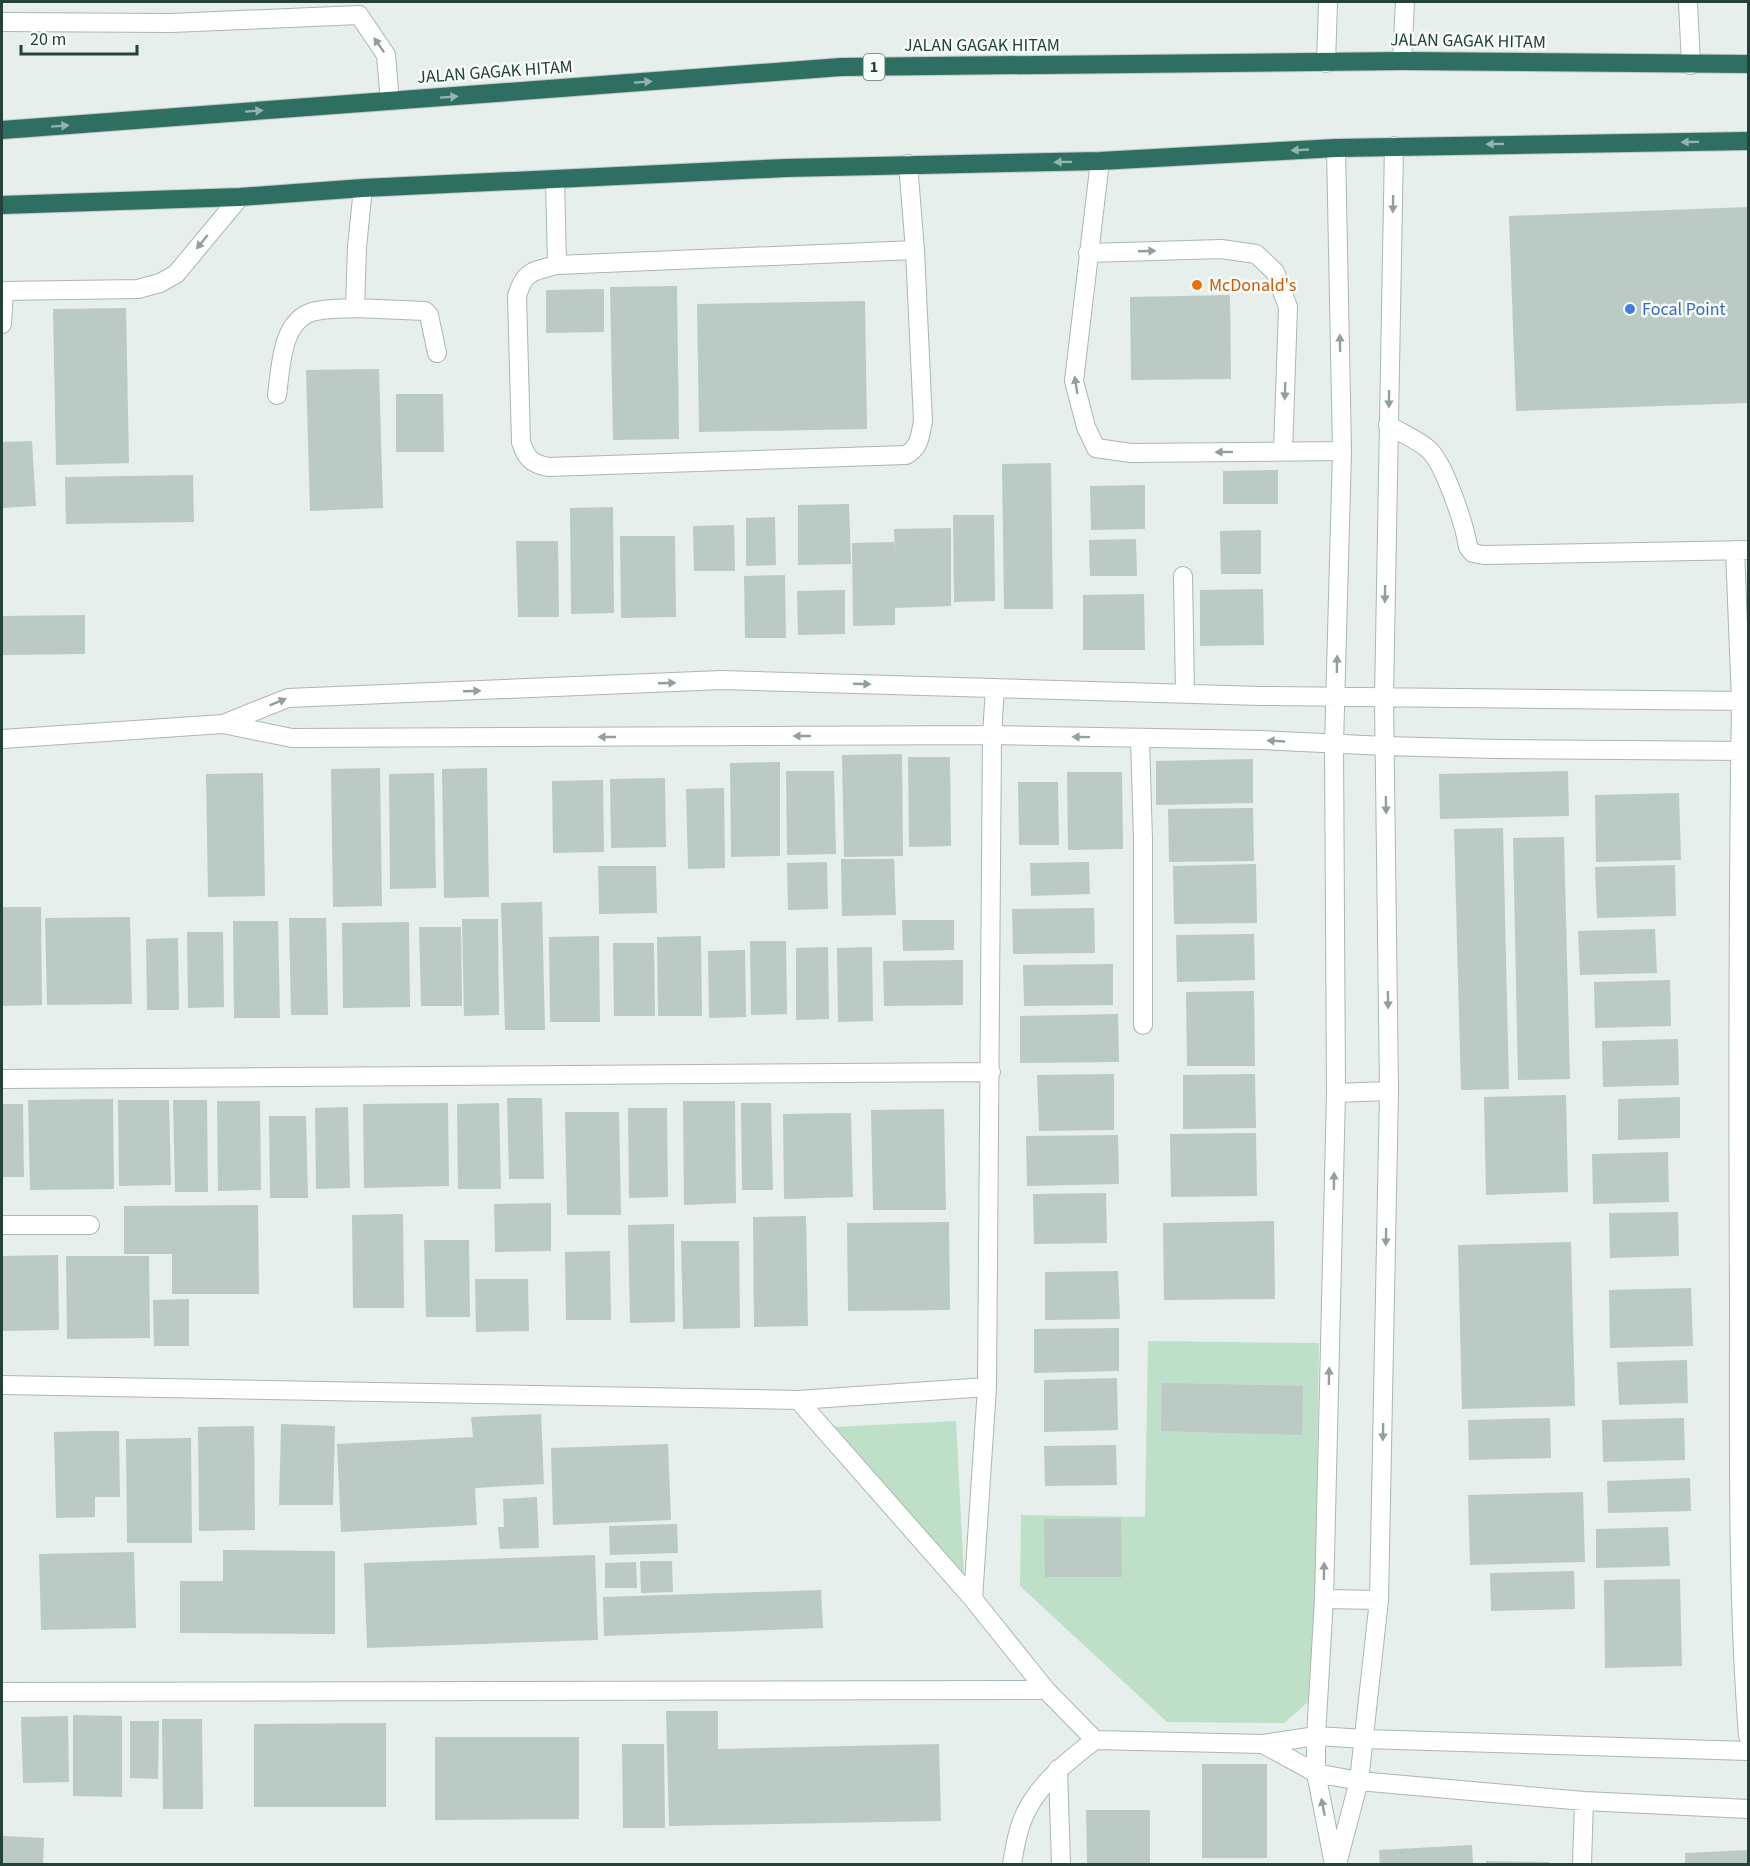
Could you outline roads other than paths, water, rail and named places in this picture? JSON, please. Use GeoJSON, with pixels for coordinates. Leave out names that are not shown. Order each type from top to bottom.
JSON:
{"type":"FeatureCollection","features":[{"type":"Feature","properties":{"kind":"highway","name":"JALAN GAGAK HITAM"},"geometry":{"type":"LineString","coordinates":[[2,130],[840,67],[1402,61],[1749,64]]}},
{"type":"Feature","properties":{"kind":"highway"},"geometry":{"type":"LineString","coordinates":[[2,205],[240,197],[363,188],[909,164],[1100,161],[1336,148],[1749,141]]}},
{"type":"Feature","properties":{"kind":"street"},"geometry":{"type":"LineString","coordinates":[[1326,63],[1328,2]]}},
{"type":"Feature","properties":{"kind":"street"},"geometry":{"type":"LineString","coordinates":[[1402,61],[1405,2]]}},
{"type":"Feature","properties":{"kind":"street"},"geometry":{"type":"LineString","coordinates":[[1688,2],[1691,65]]}},
{"type":"Feature","properties":{"kind":"street"},"geometry":{"type":"LineString","coordinates":[[2,22],[171,23],[358,15],[386,56],[390,101]]}},
{"type":"Feature","properties":{"kind":"street"},"geometry":{"type":"LineString","coordinates":[[1335,1864],[1359,1781],[1379,1600],[1389,1091],[1384,698],[1394,146]]}},
{"type":"Feature","properties":{"kind":"street"},"geometry":{"type":"LineString","coordinates":[[1335,1864],[1316,1773],[1316,1736],[1324,1599],[1336,1093],[1334,744],[1342,451],[1336,148]]}},
{"type":"Feature","properties":{"kind":"street"},"geometry":{"type":"LineString","coordinates":[[1100,161],[1074,381],[1086,427],[1096,448],[1131,453],[1342,451]]}},
{"type":"Feature","properties":{"kind":"street"},"geometry":{"type":"LineString","coordinates":[[909,164],[915,250],[922,421],[918,444],[914,450],[906,455],[548,467],[535,465],[525,455],[520,442],[517,296],[526,275],[556,265],[915,250]]}},
{"type":"Feature","properties":{"kind":"street"},"geometry":{"type":"LineString","coordinates":[[555,179],[556,265]]}},
{"type":"Feature","properties":{"kind":"street"},"geometry":{"type":"LineString","coordinates":[[355,308],[357,247],[363,188]]}},
{"type":"Feature","properties":{"kind":"street"},"geometry":{"type":"LineString","coordinates":[[2,324],[3,291],[138,289],[160,283],[176,274],[240,197]]}},
{"type":"Feature","properties":{"kind":"street"},"geometry":{"type":"LineString","coordinates":[[1088,253],[1221,249],[1256,254],[1275,272],[1288,307],[1283,451]]}},
{"type":"Feature","properties":{"kind":"street"},"geometry":{"type":"LineString","coordinates":[[277,395],[287,338],[296,321],[313,312],[355,308],[419,309],[429,315],[437,353]]}},
{"type":"Feature","properties":{"kind":"street"},"geometry":{"type":"LineString","coordinates":[[1388,425],[1427,448],[1435,456],[1448,482],[1468,547],[1473,553],[1484,555],[1742,550],[1745,701],[1742,1653],[1749,1736]]}},
{"type":"Feature","properties":{"kind":"street"},"geometry":{"type":"LineString","coordinates":[[1183,576],[1185,693]]}},
{"type":"Feature","properties":{"kind":"street"},"geometry":{"type":"LineString","coordinates":[[224,724],[288,698],[722,680],[1384,698],[1745,701]]}},
{"type":"Feature","properties":{"kind":"street"},"geometry":{"type":"LineString","coordinates":[[973,1599],[987,1387],[994,688]]}},
{"type":"Feature","properties":{"kind":"street"},"geometry":{"type":"LineString","coordinates":[[2,739],[224,724],[292,738],[992,735],[1262,740],[1385,747],[1744,751]]}},
{"type":"Feature","properties":{"kind":"street"},"geometry":{"type":"LineString","coordinates":[[1140,739],[1143,840],[1143,1025]]}},
{"type":"Feature","properties":{"kind":"street"},"geometry":{"type":"LineString","coordinates":[[2,1079],[991,1072]]}},
{"type":"Feature","properties":{"kind":"street"},"geometry":{"type":"LineString","coordinates":[[1336,1093],[1389,1091]]}},
{"type":"Feature","properties":{"kind":"street"},"geometry":{"type":"LineString","coordinates":[[2,1225],[90,1225]]}},
{"type":"Feature","properties":{"kind":"street"},"geometry":{"type":"LineString","coordinates":[[2,1385],[798,1400],[987,1387]]}},
{"type":"Feature","properties":{"kind":"street"},"geometry":{"type":"LineString","coordinates":[[798,1400],[973,1599],[1046,1690],[1095,1740]]}},
{"type":"Feature","properties":{"kind":"street"},"geometry":{"type":"LineString","coordinates":[[1324,1599],[1379,1600]]}},
{"type":"Feature","properties":{"kind":"street"},"geometry":{"type":"LineString","coordinates":[[2,1692],[1046,1690]]}},
{"type":"Feature","properties":{"kind":"street"},"geometry":{"type":"LineString","coordinates":[[1012,1864],[1017,1834],[1027,1809],[1058,1769],[1095,1740],[1263,1744],[1316,1736],[1749,1751]]}},
{"type":"Feature","properties":{"kind":"street"},"geometry":{"type":"LineString","coordinates":[[1263,1744],[1316,1773],[1359,1781],[1584,1802],[1749,1809]]}},
{"type":"Feature","properties":{"kind":"street"},"geometry":{"type":"LineString","coordinates":[[1058,1769],[1061,1864]]}},
{"type":"Feature","properties":{"kind":"street"},"geometry":{"type":"LineString","coordinates":[[1582,1864],[1584,1802]]}},
{"type":"Feature","properties":{"kind":"place","name":"McDonald's"},"geometry":{"type":"Point","coordinates":[1197,285]}},
{"type":"Feature","properties":{"kind":"place","name":"Focal Point"},"geometry":{"type":"Point","coordinates":[1630,309]}}]}
